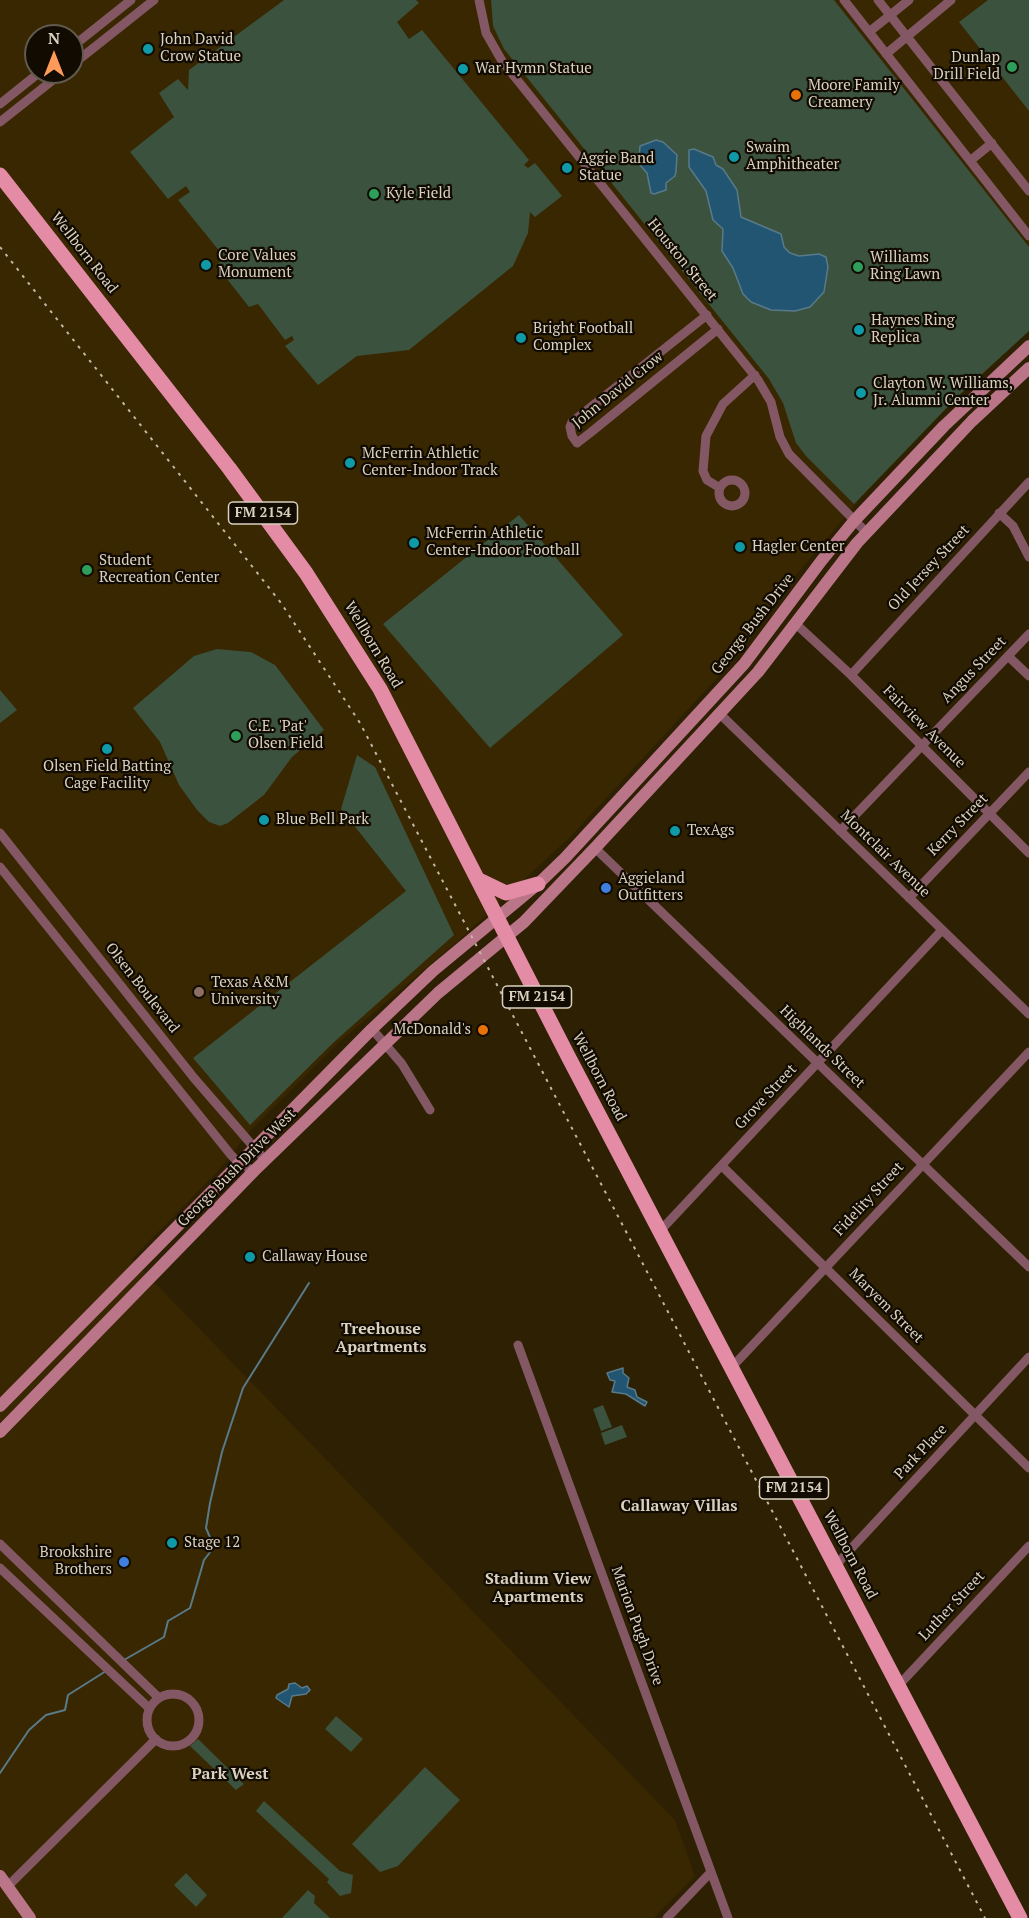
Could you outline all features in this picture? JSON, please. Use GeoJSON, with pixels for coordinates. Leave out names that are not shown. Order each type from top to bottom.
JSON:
{"type":"FeatureCollection","features":[{"type":"Feature","properties":{"kind":"main road","name":"Wellborn Road"},"geometry":{"type":"LineString","coordinates":[[0,176],[223,459],[306,573],[380,689],[660,1232],[1020,1918]]}},
{"type":"Feature","properties":{"kind":"main road","name":"George Bush Drive"},"geometry":{"type":"LineString","coordinates":[[497,917],[538,884],[650,767],[764,640],[822,560],[854,521],[951,419],[1029,346]]}},
{"type":"Feature","properties":{"kind":"main road","name":"George Bush Drive"},"geometry":{"type":"LineString","coordinates":[[506,936],[524,922],[721,715],[796,624],[834,571],[867,532],[972,421],[1029,368]]}},
{"type":"Feature","properties":{"kind":"main road"},"geometry":{"type":"LineString","coordinates":[[721,715],[718,706],[766,650],[764,640]]}},
{"type":"Feature","properties":{"kind":"main road"},"geometry":{"type":"LineString","coordinates":[[479,880],[506,892],[519,891],[538,884]]}},
{"type":"Feature","properties":{"kind":"main road","name":"George Bush Drive West"},"geometry":{"type":"LineString","coordinates":[[0,1406],[253,1147],[372,1029],[434,971],[497,917]]}},
{"type":"Feature","properties":{"kind":"main road","name":"George Bush Drive West"},"geometry":{"type":"LineString","coordinates":[[0,1432],[254,1170],[438,993],[506,936]]}},
{"type":"Feature","properties":{"kind":"main road"},"geometry":{"type":"LineString","coordinates":[[28,1403],[25,1396],[57,1363],[62,1342]]}},
{"type":"Feature","properties":{"kind":"main road"},"geometry":{"type":"LineString","coordinates":[[4,1881],[30,1918]]}},
{"type":"Feature","properties":{"kind":"street"},"geometry":{"type":"LineString","coordinates":[[84,37],[131,0]]}},
{"type":"Feature","properties":{"kind":"street"},"geometry":{"type":"LineString","coordinates":[[84,52],[154,0]]}},
{"type":"Feature","properties":{"kind":"street","name":"Houston Street"},"geometry":{"type":"LineString","coordinates":[[479,0],[486,33],[502,61],[755,375],[771,402],[780,437],[789,454],[867,532]]}},
{"type":"Feature","properties":{"kind":"street"},"geometry":{"type":"LineString","coordinates":[[844,0],[1029,236]]}},
{"type":"Feature","properties":{"kind":"street"},"geometry":{"type":"LineString","coordinates":[[878,0],[1029,191]]}},
{"type":"Feature","properties":{"kind":"street"},"geometry":{"type":"LineString","coordinates":[[869,32],[909,0]]}},
{"type":"Feature","properties":{"kind":"street"},"geometry":{"type":"LineString","coordinates":[[886,54],[951,0]]}},
{"type":"Feature","properties":{"kind":"street"},"geometry":{"type":"LineString","coordinates":[[0,104],[25,84]]}},
{"type":"Feature","properties":{"kind":"street"},"geometry":{"type":"LineString","coordinates":[[31,84],[37,92]]}},
{"type":"Feature","properties":{"kind":"street"},"geometry":{"type":"LineString","coordinates":[[0,122],[47,84]]}},
{"type":"Feature","properties":{"kind":"street"},"geometry":{"type":"LineString","coordinates":[[970,161],[992,144]]}},
{"type":"Feature","properties":{"kind":"street","name":"John David Crow"},"geometry":{"type":"LineString","coordinates":[[707,315],[572,422],[572,436],[577,442],[590,434],[718,330]]}},
{"type":"Feature","properties":{"kind":"street"},"geometry":{"type":"LineString","coordinates":[[720,488],[707,480],[703,471],[706,436],[723,404],[755,375]]}},
{"type":"Feature","properties":{"kind":"street","name":"Old Jersey Street"},"geometry":{"type":"LineString","coordinates":[[851,675],[1029,482]]}},
{"type":"Feature","properties":{"kind":"street"},"geometry":{"type":"LineString","coordinates":[[999,513],[1013,526],[1029,557]]}},
{"type":"Feature","properties":{"kind":"street","name":"Fairview Avenue"},"geometry":{"type":"LineString","coordinates":[[796,624],[851,675],[1029,853]]}},
{"type":"Feature","properties":{"kind":"street","name":"Angus Street"},"geometry":{"type":"LineString","coordinates":[[840,831],[1029,634]]}},
{"type":"Feature","properties":{"kind":"street"},"geometry":{"type":"LineString","coordinates":[[1008,656],[1029,676]]}},
{"type":"Feature","properties":{"kind":"street","name":"Montclair Avenue"},"geometry":{"type":"LineString","coordinates":[[721,715],[1029,1014]]}},
{"type":"Feature","properties":{"kind":"street","name":"Kerry Street"},"geometry":{"type":"LineString","coordinates":[[909,898],[1029,772]]}},
{"type":"Feature","properties":{"kind":"street","name":"Olsen Boulevard"},"geometry":{"type":"LineString","coordinates":[[0,833],[131,998],[265,1160]]}},
{"type":"Feature","properties":{"kind":"street","name":"Highlands Street"},"geometry":{"type":"LineString","coordinates":[[595,848],[1029,1267]]}},
{"type":"Feature","properties":{"kind":"street"},"geometry":{"type":"LineString","coordinates":[[0,867],[239,1163],[254,1170]]}},
{"type":"Feature","properties":{"kind":"street","name":"Grove Street"},"geometry":{"type":"LineString","coordinates":[[660,1232],[942,930]]}},
{"type":"Feature","properties":{"kind":"street"},"geometry":{"type":"LineString","coordinates":[[115,1009],[131,998]]}},
{"type":"Feature","properties":{"kind":"street"},"geometry":{"type":"LineString","coordinates":[[372,1029],[420,1088],[430,1110]]}},
{"type":"Feature","properties":{"kind":"street","name":"Fidelity Street"},"geometry":{"type":"LineString","coordinates":[[731,1368],[1029,1052]]}},
{"type":"Feature","properties":{"kind":"street","name":"Maryem Street"},"geometry":{"type":"LineString","coordinates":[[722,1166],[1029,1468]]}},
{"type":"Feature","properties":{"kind":"street","name":"Marion Pugh Drive"},"geometry":{"type":"LineString","coordinates":[[518,1345],[728,1918]]}},
{"type":"Feature","properties":{"kind":"street","name":"Park Place"},"geometry":{"type":"LineString","coordinates":[[835,1566],[1029,1358]]}},
{"type":"Feature","properties":{"kind":"street"},"geometry":{"type":"LineString","coordinates":[[0,1544],[159,1698]]}},
{"type":"Feature","properties":{"kind":"street","name":"Luther Street"},"geometry":{"type":"LineString","coordinates":[[898,1686],[1029,1546]]}},
{"type":"Feature","properties":{"kind":"street"},"geometry":{"type":"LineString","coordinates":[[10,1555],[0,1567],[149,1708]]}},
{"type":"Feature","properties":{"kind":"street"},"geometry":{"type":"LineString","coordinates":[[169,1694],[179,1695],[189,1700],[198,1713],[199,1722],[191,1738],[184,1743],[168,1745],[156,1739],[147,1725],[149,1708],[159,1698],[169,1694]]}},
{"type":"Feature","properties":{"kind":"street"},"geometry":{"type":"LineString","coordinates":[[4,1881],[156,1739]]}},
{"type":"Feature","properties":{"kind":"street"},"geometry":{"type":"LineString","coordinates":[[667,1918],[711,1872]]}},
{"type":"Feature","properties":{"kind":"shaded area","name":"Texas A&M University"},"geometry":{"type":"Polygon","coordinates":[[[0,0],[1029,0],[1029,331],[948,407],[862,497],[790,582],[740,653],[571,836],[458,941],[338,1043],[251,1130],[218,1171],[132,1259],[675,1820],[695,1876],[654,1918],[0,1918],[0,0]]]}},
{"type":"Feature","properties":{"kind":"green space","name":"Kyle Field"},"geometry":{"type":"Polygon","coordinates":[[[284,0],[416,0],[419,3],[397,22],[409,39],[422,30],[529,160],[524,165],[528,168],[535,163],[562,196],[535,217],[530,212],[528,233],[513,266],[409,350],[357,356],[318,385],[285,346],[294,340],[292,336],[285,340],[258,304],[249,307],[216,265],[225,258],[178,200],[190,192],[186,186],[168,199],[130,152],[174,117],[159,93],[178,79],[188,90],[189,70],[284,0]]]}},
{"type":"Feature","properties":{"kind":"green space"},"geometry":{"type":"Polygon","coordinates":[[[491,0],[834,0],[1029,247],[1029,331],[959,395],[854,504],[796,443],[783,403],[769,379],[504,49],[493,26],[491,0]]]}},
{"type":"Feature","properties":{"kind":"green space","name":"Dunlap Drill Field"},"geometry":{"type":"Polygon","coordinates":[[[988,0],[1029,0],[1029,111],[959,22],[988,0]]]}},
{"type":"Feature","properties":{"kind":"green space"},"geometry":{"type":"Polygon","coordinates":[[[519,515],[623,635],[490,748],[383,624],[519,515]]]}},
{"type":"Feature","properties":{"kind":"green space","name":"C.E. 'Pat' Olsen Field"},"geometry":{"type":"Polygon","coordinates":[[[217,649],[251,652],[275,665],[324,730],[292,757],[264,795],[228,823],[220,826],[209,822],[197,810],[179,785],[160,742],[133,708],[194,656],[217,649]]]}},
{"type":"Feature","properties":{"kind":"green space"},"geometry":{"type":"Polygon","coordinates":[[[0,690],[17,710],[0,723],[0,690]]]}},
{"type":"Feature","properties":{"kind":"green space"},"geometry":{"type":"Polygon","coordinates":[[[357,755],[375,767],[454,935],[333,1043],[250,1125],[193,1058],[406,891],[341,809],[357,755]]]}},
{"type":"Feature","properties":{"kind":"green space"},"geometry":{"type":"Polygon","coordinates":[[[603,1405],[612,1427],[601,1431],[593,1409],[603,1405]]]}},
{"type":"Feature","properties":{"kind":"green space"},"geometry":{"type":"Polygon","coordinates":[[[622,1425],[627,1437],[605,1445],[601,1433],[622,1425]]]}},
{"type":"Feature","properties":{"kind":"green space"},"geometry":{"type":"Polygon","coordinates":[[[336,1716],[363,1739],[351,1752],[325,1729],[336,1716]]]}},
{"type":"Feature","properties":{"kind":"green space"},"geometry":{"type":"Polygon","coordinates":[[[198,1739],[244,1784],[236,1790],[190,1746],[198,1739]]]}},
{"type":"Feature","properties":{"kind":"green space"},"geometry":{"type":"Polygon","coordinates":[[[425,1767],[460,1800],[398,1866],[380,1872],[352,1844],[425,1767]]]}},
{"type":"Feature","properties":{"kind":"green space"},"geometry":{"type":"Polygon","coordinates":[[[264,1801],[340,1871],[353,1875],[351,1893],[340,1896],[327,1882],[329,1879],[256,1811],[264,1801]]]}},
{"type":"Feature","properties":{"kind":"green space"},"geometry":{"type":"Polygon","coordinates":[[[186,1873],[207,1895],[196,1907],[174,1885],[186,1873]]]}},
{"type":"Feature","properties":{"kind":"green space"},"geometry":{"type":"Polygon","coordinates":[[[308,1890],[315,1896],[314,1903],[330,1918],[282,1918],[308,1890]]]}},
{"type":"Feature","properties":{"kind":"water"},"geometry":{"type":"Polygon","coordinates":[[[656,140],[663,142],[677,155],[675,176],[666,183],[666,190],[654,194],[651,193],[647,173],[640,165],[639,158],[640,146],[656,140]]]}},
{"type":"Feature","properties":{"kind":"water"},"geometry":{"type":"Polygon","coordinates":[[[694,149],[713,157],[716,165],[723,169],[737,190],[741,217],[781,234],[784,247],[790,253],[799,256],[819,254],[826,257],[828,267],[824,292],[810,307],[795,311],[771,310],[751,302],[743,294],[733,268],[722,251],[723,229],[713,220],[706,191],[689,167],[689,150],[694,149]]]}},
{"type":"Feature","properties":{"kind":"water"},"geometry":{"type":"Polygon","coordinates":[[[623,1368],[623,1373],[629,1378],[627,1387],[635,1390],[637,1397],[647,1402],[645,1406],[626,1394],[612,1392],[615,1381],[610,1380],[607,1373],[623,1368]]]}},
{"type":"Feature","properties":{"kind":"water"},"geometry":{"type":"Polygon","coordinates":[[[295,1683],[302,1688],[307,1686],[310,1690],[306,1694],[292,1696],[289,1707],[276,1698],[288,1689],[289,1684],[295,1683]]]}},
{"type":"Feature","properties":{"kind":"waterway"},"geometry":{"type":"LineString","coordinates":[[124,1660],[164,1637],[168,1621],[190,1608],[204,1560],[214,1547],[206,1528],[210,1503],[222,1452],[243,1388],[309,1283]]}},
{"type":"Feature","properties":{"kind":"waterway"},"geometry":{"type":"LineString","coordinates":[[0,1773],[29,1730],[46,1715],[65,1710],[68,1695],[106,1671]]}},
{"type":"Feature","properties":{"kind":"railway"},"geometry":{"type":"LineString","coordinates":[[0,247],[281,603],[360,723],[985,1918]]}},
{"type":"Feature","properties":{"kind":"place","name":"John David Crow Statue"},"geometry":{"type":"Point","coordinates":[148,49]}},
{"type":"Feature","properties":{"kind":"place","name":"Dunlap Drill Field"},"geometry":{"type":"Point","coordinates":[1012,67]}},
{"type":"Feature","properties":{"kind":"place","name":"War Hymn Statue"},"geometry":{"type":"Point","coordinates":[463,69]}},
{"type":"Feature","properties":{"kind":"place","name":"Moore Family Creamery"},"geometry":{"type":"Point","coordinates":[796,95]}},
{"type":"Feature","properties":{"kind":"place","name":"Swaim Amphitheater"},"geometry":{"type":"Point","coordinates":[734,157]}},
{"type":"Feature","properties":{"kind":"place","name":"Aggie Band Statue"},"geometry":{"type":"Point","coordinates":[567,168]}},
{"type":"Feature","properties":{"kind":"place","name":"Kyle Field"},"geometry":{"type":"Point","coordinates":[374,194]}},
{"type":"Feature","properties":{"kind":"place","name":"Core Values Monument"},"geometry":{"type":"Point","coordinates":[206,265]}},
{"type":"Feature","properties":{"kind":"place","name":"Williams Ring Lawn"},"geometry":{"type":"Point","coordinates":[858,267]}},
{"type":"Feature","properties":{"kind":"place","name":"Haynes Ring Replica"},"geometry":{"type":"Point","coordinates":[859,330]}},
{"type":"Feature","properties":{"kind":"place","name":"Bright Football Complex"},"geometry":{"type":"Point","coordinates":[521,338]}},
{"type":"Feature","properties":{"kind":"place","name":"Clayton W. Williams, Jr. Alumni Center"},"geometry":{"type":"Point","coordinates":[861,393]}},
{"type":"Feature","properties":{"kind":"place","name":"McFerrin Athletic Center-Indoor Track"},"geometry":{"type":"Point","coordinates":[350,463]}},
{"type":"Feature","properties":{"kind":"place","name":"McFerrin Athletic Center-Indoor Football"},"geometry":{"type":"Point","coordinates":[414,543]}},
{"type":"Feature","properties":{"kind":"place","name":"Hagler Center"},"geometry":{"type":"Point","coordinates":[740,547]}},
{"type":"Feature","properties":{"kind":"place","name":"Student Recreation Center"},"geometry":{"type":"Point","coordinates":[87,570]}},
{"type":"Feature","properties":{"kind":"place","name":"C.E. 'Pat' Olsen Field"},"geometry":{"type":"Point","coordinates":[236,736]}},
{"type":"Feature","properties":{"kind":"place","name":"Olsen Field Batting Cage Facility"},"geometry":{"type":"Point","coordinates":[107,749]}},
{"type":"Feature","properties":{"kind":"place","name":"Blue Bell Park"},"geometry":{"type":"Point","coordinates":[264,820]}},
{"type":"Feature","properties":{"kind":"place","name":"TexAgs"},"geometry":{"type":"Point","coordinates":[675,831]}},
{"type":"Feature","properties":{"kind":"place","name":"Aggieland Outfitters"},"geometry":{"type":"Point","coordinates":[606,888]}},
{"type":"Feature","properties":{"kind":"place","name":"Texas A&M University"},"geometry":{"type":"Point","coordinates":[199,992]}},
{"type":"Feature","properties":{"kind":"place","name":"McDonald's"},"geometry":{"type":"Point","coordinates":[483,1030]}},
{"type":"Feature","properties":{"kind":"place","name":"Callaway House"},"geometry":{"type":"Point","coordinates":[250,1257]}},
{"type":"Feature","properties":{"kind":"place","name":"Stage 12"},"geometry":{"type":"Point","coordinates":[172,1543]}},
{"type":"Feature","properties":{"kind":"place","name":"Brookshire Brothers"},"geometry":{"type":"Point","coordinates":[124,1562]}},
{"type":"Feature","properties":{"kind":"district","name":"Treehouse Apartments"},"geometry":{"type":"Point","coordinates":[381,1338]}},
{"type":"Feature","properties":{"kind":"district","name":"Callaway Villas"},"geometry":{"type":"Point","coordinates":[679,1506]}},
{"type":"Feature","properties":{"kind":"district","name":"Stadium View Apartments"},"geometry":{"type":"Point","coordinates":[538,1588]}},
{"type":"Feature","properties":{"kind":"district","name":"Park West"},"geometry":{"type":"Point","coordinates":[230,1774]}}]}
